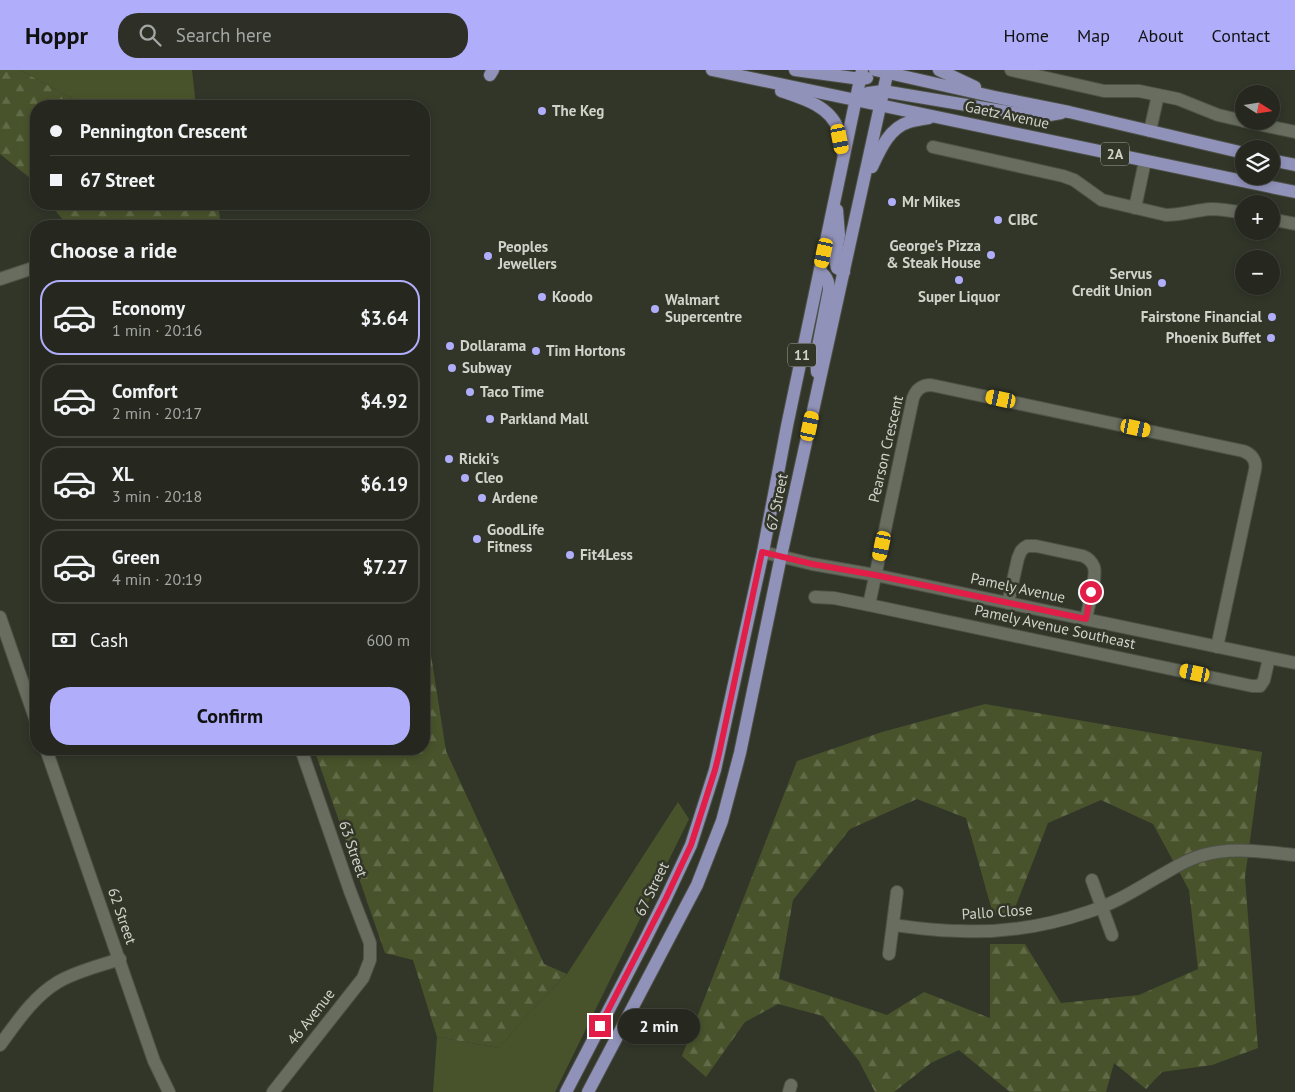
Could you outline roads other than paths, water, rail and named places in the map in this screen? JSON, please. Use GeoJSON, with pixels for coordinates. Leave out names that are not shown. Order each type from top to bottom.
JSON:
{"type":"FeatureCollection","features":[{"type":"Feature","properties":{"kind":"main road","name":"Gaetz Avenue"},"geometry":{"type":"LineString","coordinates":[[712,70],[1295,192]]}},
{"type":"Feature","properties":{"kind":"main road"},"geometry":{"type":"LineString","coordinates":[[795,70],[862,75],[888,71]]}},
{"type":"Feature","properties":{"kind":"main road","name":"Gaetz Avenue"},"geometry":{"type":"LineString","coordinates":[[875,70],[888,71],[1235,151]]}},
{"type":"Feature","properties":{"kind":"main road"},"geometry":{"type":"LineString","coordinates":[[939,70],[995,97]]}},
{"type":"Feature","properties":{"kind":"main road","name":"67 Street"},"geometry":{"type":"LineString","coordinates":[[588,1092],[697,884],[722,821],[740,753],[781,556],[888,71]]}},
{"type":"Feature","properties":{"kind":"main road","name":"67 Street"},"geometry":{"type":"LineString","coordinates":[[566,1092],[651,928],[691,845],[717,762],[862,75]]}},
{"type":"Feature","properties":{"kind":"main road"},"geometry":{"type":"LineString","coordinates":[[748,78],[808,101],[828,114],[838,129],[844,158]]}},
{"type":"Feature","properties":{"kind":"main road"},"geometry":{"type":"LineString","coordinates":[[856,100],[868,93],[883,90],[1038,118],[1069,112]]}},
{"type":"Feature","properties":{"kind":"main road"},"geometry":{"type":"LineString","coordinates":[[863,185],[889,136],[907,122],[934,117]]}},
{"type":"Feature","properties":{"kind":"main road"},"geometry":{"type":"LineString","coordinates":[[1280,162],[1295,165]]}},
{"type":"Feature","properties":{"kind":"main road"},"geometry":{"type":"LineString","coordinates":[[836,198],[839,228],[835,262],[837,268],[844,272]]}},
{"type":"Feature","properties":{"kind":"main road"},"geometry":{"type":"LineString","coordinates":[[818,389],[816,357],[829,290],[826,276],[820,272]]}},
{"type":"Feature","properties":{"kind":"street"},"geometry":{"type":"LineString","coordinates":[[1011,70],[1104,91],[1139,91],[1158,95],[1235,119]]}},
{"type":"Feature","properties":{"kind":"street"},"geometry":{"type":"LineString","coordinates":[[1150,131],[1158,95]]}},
{"type":"Feature","properties":{"kind":"street"},"geometry":{"type":"LineString","coordinates":[[1280,129],[1295,132]]}},
{"type":"Feature","properties":{"kind":"street"},"geometry":{"type":"LineString","coordinates":[[933,147],[1063,176],[1074,180],[1102,200],[1135,208],[1176,215],[1210,209],[1235,212]]}},
{"type":"Feature","properties":{"kind":"street"},"geometry":{"type":"LineString","coordinates":[[1135,208],[1145,161]]}},
{"type":"Feature","properties":{"kind":"street"},"geometry":{"type":"LineString","coordinates":[[1280,221],[1295,224]]}},
{"type":"Feature","properties":{"kind":"street"},"geometry":{"type":"LineString","coordinates":[[0,279],[30,269]]}},
{"type":"Feature","properties":{"kind":"street","name":"Pearson Crescent"},"geometry":{"type":"LineString","coordinates":[[869,605],[912,402],[917,391],[923,386],[931,384],[1244,450],[1251,454],[1255,462],[1255,470],[1217,647]]}},
{"type":"Feature","properties":{"kind":"street"},"geometry":{"type":"LineString","coordinates":[[1008,603],[1019,554],[1027,546],[1036,546],[1083,556],[1093,566],[1094,576],[1086,619]]}},
{"type":"Feature","properties":{"kind":"street","name":"Pamely Avenue"},"geometry":{"type":"LineString","coordinates":[[762,552],[812,564],[875,575],[1295,663]]}},
{"type":"Feature","properties":{"kind":"street","name":"Pamely Avenue Southeast"},"geometry":{"type":"LineString","coordinates":[[814,597],[834,598],[869,605],[1252,686],[1260,686],[1264,680],[1269,658]]}},
{"type":"Feature","properties":{"kind":"street"},"geometry":{"type":"LineString","coordinates":[[0,617],[30,704]]}},
{"type":"Feature","properties":{"kind":"street","name":"62 Street"},"geometry":{"type":"LineString","coordinates":[[48,755],[154,1061],[169,1092]]}},
{"type":"Feature","properties":{"kind":"street","name":"63 Street"},"geometry":{"type":"LineString","coordinates":[[303,755],[370,943],[370,960]]}},
{"type":"Feature","properties":{"kind":"street","name":"Pallo Close"},"geometry":{"type":"LineString","coordinates":[[893,925],[959,932],[996,931],[1045,924],[1102,907],[1128,895],[1183,863],[1201,856],[1235,850],[1295,855]]}},
{"type":"Feature","properties":{"kind":"street"},"geometry":{"type":"LineString","coordinates":[[1092,880],[1112,936]]}},
{"type":"Feature","properties":{"kind":"street"},"geometry":{"type":"LineString","coordinates":[[889,954],[897,892]]}},
{"type":"Feature","properties":{"kind":"street"},"geometry":{"type":"LineString","coordinates":[[0,1045],[5,1029],[56,983],[70,976],[120,959]]}},
{"type":"Feature","properties":{"kind":"street","name":"46 Avenue"},"geometry":{"type":"LineString","coordinates":[[273,1092],[363,978],[370,960]]}},
{"type":"Feature","properties":{"kind":"place","name":"The Keg"},"geometry":{"type":"Point","coordinates":[542,111]}},
{"type":"Feature","properties":{"kind":"place","name":"Mr Mikes"},"geometry":{"type":"Point","coordinates":[892,202]}},
{"type":"Feature","properties":{"kind":"place","name":"CIBC"},"geometry":{"type":"Point","coordinates":[998,220]}},
{"type":"Feature","properties":{"kind":"place","name":"George's Pizza & Steak House"},"geometry":{"type":"Point","coordinates":[991,255]}},
{"type":"Feature","properties":{"kind":"place","name":"Peoples Jewellers"},"geometry":{"type":"Point","coordinates":[488,256]}},
{"type":"Feature","properties":{"kind":"place","name":"Super Liquor"},"geometry":{"type":"Point","coordinates":[959,280]}},
{"type":"Feature","properties":{"kind":"place","name":"Servus Credit Union"},"geometry":{"type":"Point","coordinates":[1162,283]}},
{"type":"Feature","properties":{"kind":"place","name":"Koodo"},"geometry":{"type":"Point","coordinates":[542,297]}},
{"type":"Feature","properties":{"kind":"place","name":"Walmart Supercentre"},"geometry":{"type":"Point","coordinates":[655,309]}},
{"type":"Feature","properties":{"kind":"place","name":"Fairstone Financial"},"geometry":{"type":"Point","coordinates":[1272,317]}},
{"type":"Feature","properties":{"kind":"place","name":"Phoenix Buffet"},"geometry":{"type":"Point","coordinates":[1271,338]}},
{"type":"Feature","properties":{"kind":"place","name":"Dollarama"},"geometry":{"type":"Point","coordinates":[450,346]}},
{"type":"Feature","properties":{"kind":"place","name":"Tim Hortons"},"geometry":{"type":"Point","coordinates":[536,351]}},
{"type":"Feature","properties":{"kind":"place","name":"Subway"},"geometry":{"type":"Point","coordinates":[452,368]}},
{"type":"Feature","properties":{"kind":"place","name":"Taco Time"},"geometry":{"type":"Point","coordinates":[470,392]}},
{"type":"Feature","properties":{"kind":"place","name":"Parkland Mall"},"geometry":{"type":"Point","coordinates":[490,419]}},
{"type":"Feature","properties":{"kind":"place","name":"Ricki's"},"geometry":{"type":"Point","coordinates":[449,459]}},
{"type":"Feature","properties":{"kind":"place","name":"Cleo"},"geometry":{"type":"Point","coordinates":[465,478]}},
{"type":"Feature","properties":{"kind":"place","name":"Ardene"},"geometry":{"type":"Point","coordinates":[482,498]}},
{"type":"Feature","properties":{"kind":"place","name":"GoodLife Fitness"},"geometry":{"type":"Point","coordinates":[477,539]}},
{"type":"Feature","properties":{"kind":"place","name":"Fit4Less"},"geometry":{"type":"Point","coordinates":[570,555]}}]}
